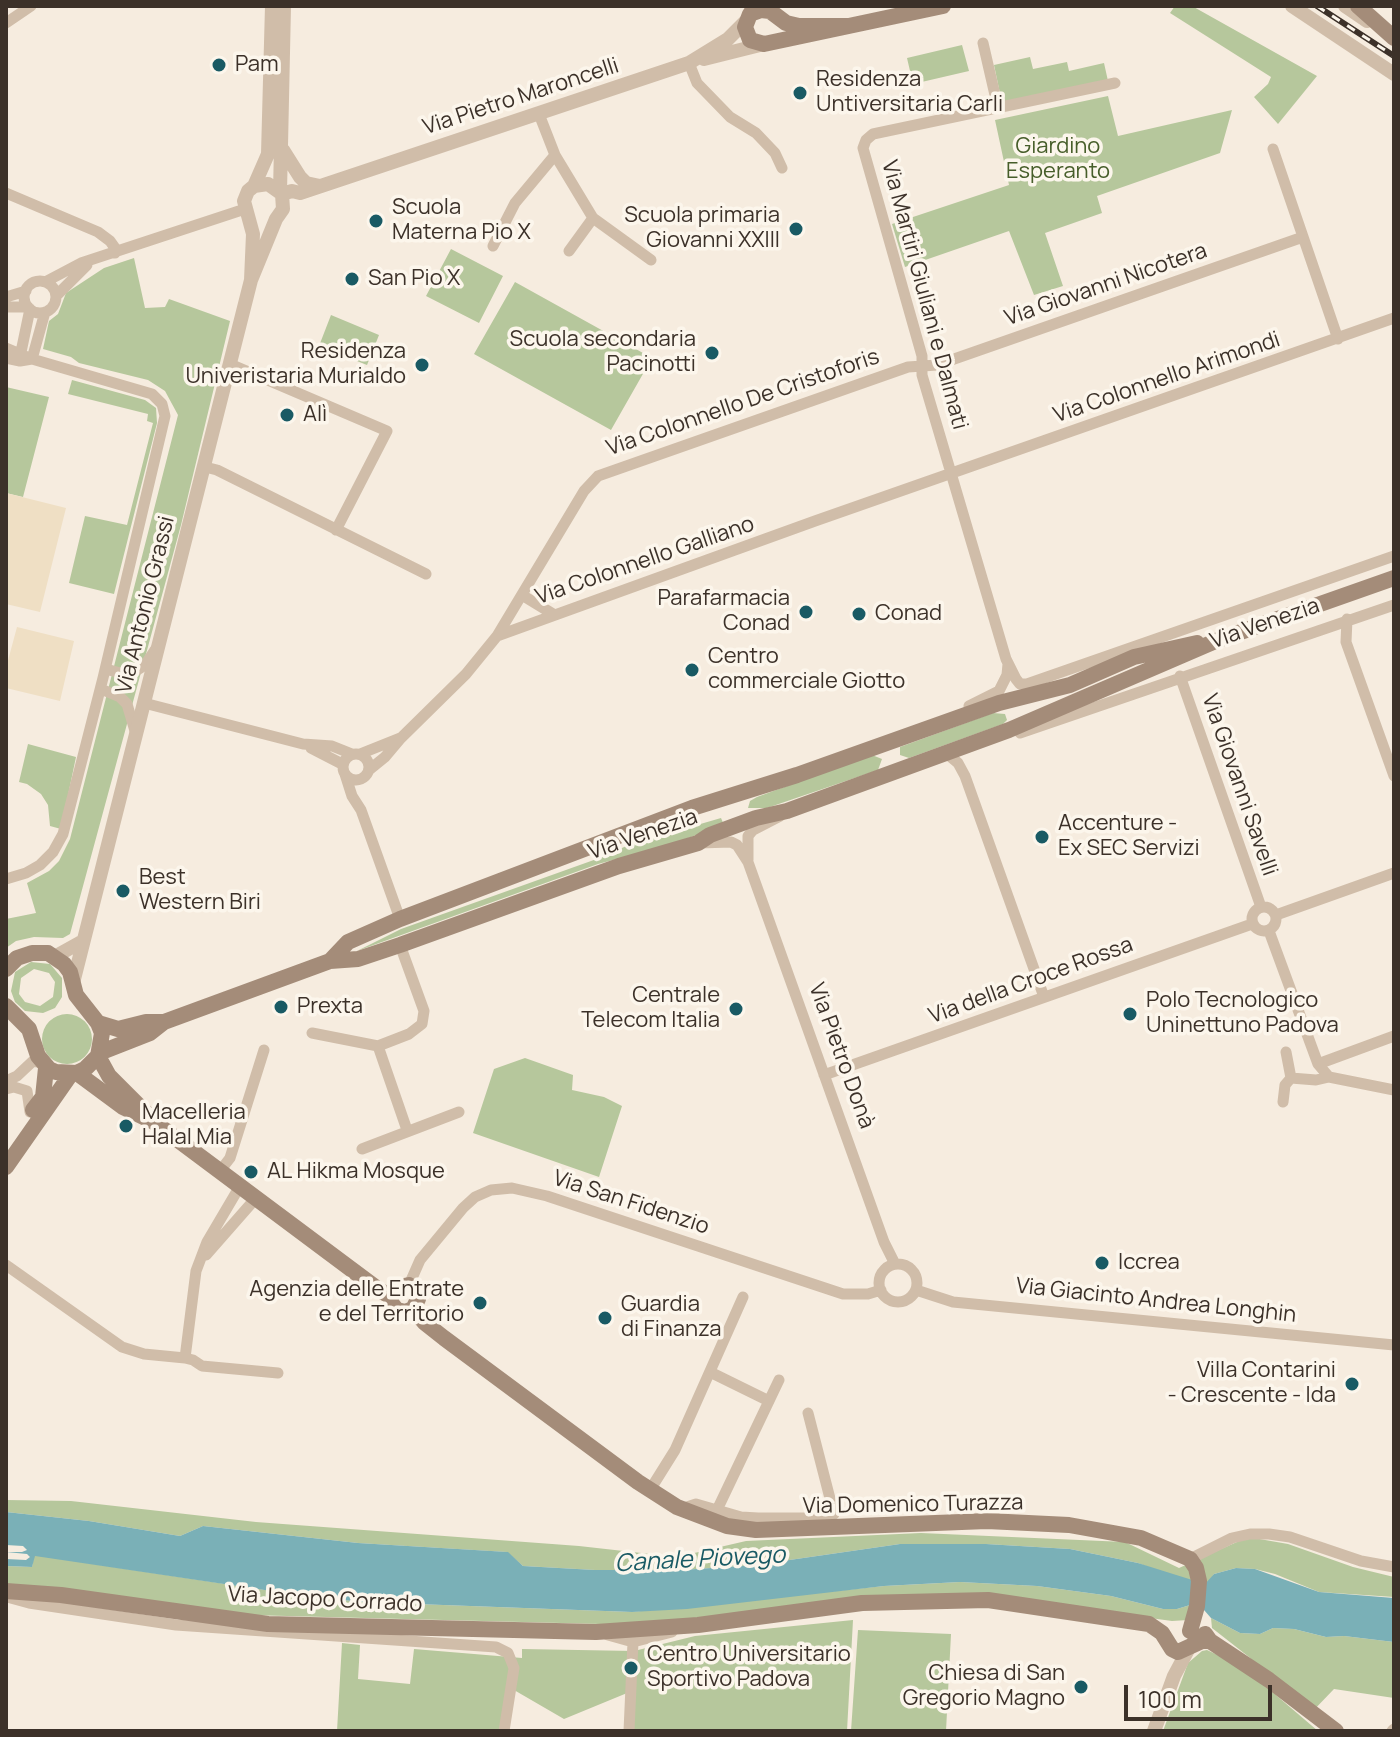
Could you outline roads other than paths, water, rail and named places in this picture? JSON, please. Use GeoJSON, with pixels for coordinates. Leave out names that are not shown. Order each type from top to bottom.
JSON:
{"type":"FeatureCollection","features":[{"type":"Feature","properties":{"kind":"main road"},"geometry":{"type":"LineString","coordinates":[[847,26],[799,26],[765,10],[749,12],[747,36],[754,43],[767,44],[943,6]]}},
{"type":"Feature","properties":{"kind":"main road"},"geometry":{"type":"LineString","coordinates":[[1358,6],[1394,39]]}},
{"type":"Feature","properties":{"kind":"main road"},"geometry":{"type":"LineString","coordinates":[[767,44],[779,32],[774,13]]}},
{"type":"Feature","properties":{"kind":"main road","name":"Via Venezia"},"geometry":{"type":"LineString","coordinates":[[6,1167],[74,1073],[85,1069],[99,1054],[150,1033],[164,1022],[330,961],[358,959],[619,866],[698,843],[710,835],[756,818],[787,811],[1016,726],[1218,640],[1394,578]]}},
{"type":"Feature","properties":{"kind":"main road","name":"Via Venezia"},"geometry":{"type":"LineString","coordinates":[[330,961],[348,942],[400,919],[692,808],[1006,701],[1024,689],[1070,685],[1152,651],[1218,640]]}},
{"type":"Feature","properties":{"kind":"main road"},"geometry":{"type":"LineString","coordinates":[[1006,701],[1014,705],[1018,712],[1016,726]]}},
{"type":"Feature","properties":{"kind":"main road"},"geometry":{"type":"LineString","coordinates":[[747,791],[738,800],[737,812],[745,818],[756,818]]}},
{"type":"Feature","properties":{"kind":"main road"},"geometry":{"type":"LineString","coordinates":[[6,969],[17,958],[32,953],[56,956],[70,972],[81,1003],[98,1023],[102,1039],[99,1054]]}},
{"type":"Feature","properties":{"kind":"main road"},"geometry":{"type":"LineString","coordinates":[[6,1006],[29,1029],[44,1065],[43,1097],[6,1147]]}},
{"type":"Feature","properties":{"kind":"main road","name":"Via Venezia"},"geometry":{"type":"LineString","coordinates":[[98,1023],[118,1029],[146,1022],[164,1022]]}},
{"type":"Feature","properties":{"kind":"main road","name":"Via Domenico Turazza"},"geometry":{"type":"LineString","coordinates":[[99,1054],[109,1076],[154,1122],[390,1296],[397,1310],[405,1312],[413,1309],[444,1338],[677,1507],[727,1526],[756,1530],[987,1521],[1069,1525],[1141,1538],[1190,1559]]}},
{"type":"Feature","properties":{"kind":"main road"},"geometry":{"type":"LineString","coordinates":[[44,1065],[56,1072],[74,1073]]}},
{"type":"Feature","properties":{"kind":"main road","name":"Via Domenico Turazza"},"geometry":{"type":"LineString","coordinates":[[74,1073],[123,1107],[154,1122]]}},
{"type":"Feature","properties":{"kind":"main road"},"geometry":{"type":"LineString","coordinates":[[390,1296],[400,1285],[409,1285],[417,1293],[413,1309]]}},
{"type":"Feature","properties":{"kind":"main road"},"geometry":{"type":"LineString","coordinates":[[1189,1640],[1199,1581],[1190,1559]]}},
{"type":"Feature","properties":{"kind":"main road","name":"Via Jacopo Corrado"},"geometry":{"type":"LineString","coordinates":[[6,1594],[61,1595],[268,1624],[596,1632],[698,1625],[862,1603],[988,1600],[1134,1620],[1156,1627],[1269,1680],[1336,1731]]}},
{"type":"Feature","properties":{"kind":"street"},"geometry":{"type":"LineString","coordinates":[[6,23],[31,6]]}},
{"type":"Feature","properties":{"kind":"street"},"geometry":{"type":"LineString","coordinates":[[247,213],[246,194],[254,186],[268,154],[272,6]]}},
{"type":"Feature","properties":{"kind":"street","name":"Via Antonio Grassi"},"geometry":{"type":"LineString","coordinates":[[73,983],[251,280],[280,204],[284,6]]}},
{"type":"Feature","properties":{"kind":"street"},"geometry":{"type":"LineString","coordinates":[[1292,6],[1394,74]]}},
{"type":"Feature","properties":{"kind":"street"},"geometry":{"type":"LineString","coordinates":[[1345,6],[1394,39]]}},
{"type":"Feature","properties":{"kind":"street","name":"Via Pietro Maroncelli"},"geometry":{"type":"LineString","coordinates":[[280,204],[296,200],[300,193],[320,186],[689,63],[728,39],[749,12]]}},
{"type":"Feature","properties":{"kind":"street"},"geometry":{"type":"LineString","coordinates":[[983,43],[998,108]]}},
{"type":"Feature","properties":{"kind":"street"},"geometry":{"type":"LineString","coordinates":[[767,44],[689,63],[697,83],[730,117],[756,133],[775,153],[782,168]]}},
{"type":"Feature","properties":{"kind":"street","name":"Via Martiri Giuliani e Dalmati"},"geometry":{"type":"LineString","coordinates":[[1007,662],[922,375],[922,356],[863,148],[873,134],[1115,83]]}},
{"type":"Feature","properties":{"kind":"street"},"geometry":{"type":"LineString","coordinates":[[539,114],[555,155],[593,218],[651,260]]}},
{"type":"Feature","properties":{"kind":"street"},"geometry":{"type":"LineString","coordinates":[[282,147],[300,177],[314,186],[320,186]]}},
{"type":"Feature","properties":{"kind":"street"},"geometry":{"type":"LineString","coordinates":[[1273,149],[1338,339]]}},
{"type":"Feature","properties":{"kind":"street"},"geometry":{"type":"LineString","coordinates":[[493,246],[515,203],[555,155]]}},
{"type":"Feature","properties":{"kind":"street"},"geometry":{"type":"LineString","coordinates":[[247,213],[262,223],[280,204],[268,184],[254,186]]}},
{"type":"Feature","properties":{"kind":"street"},"geometry":{"type":"LineString","coordinates":[[6,193],[98,232],[110,241],[115,253]]}},
{"type":"Feature","properties":{"kind":"street"},"geometry":{"type":"LineString","coordinates":[[6,297],[26,291],[34,283],[45,282],[81,263],[247,213]]}},
{"type":"Feature","properties":{"kind":"street","name":"Via Antonio Grassi"},"geometry":{"type":"LineString","coordinates":[[247,213],[253,234],[251,280]]}},
{"type":"Feature","properties":{"kind":"street"},"geometry":{"type":"LineString","coordinates":[[569,251],[593,218]]}},
{"type":"Feature","properties":{"kind":"street","name":"Via Giovanni Nicotera"},"geometry":{"type":"LineString","coordinates":[[922,366],[931,367],[1303,237]]}},
{"type":"Feature","properties":{"kind":"street"},"geometry":{"type":"LineString","coordinates":[[26,291],[24,300],[29,308],[37,313],[45,312],[53,306],[56,296],[90,262]]}},
{"type":"Feature","properties":{"kind":"street"},"geometry":{"type":"LineString","coordinates":[[45,282],[53,287],[56,296]]}},
{"type":"Feature","properties":{"kind":"street"},"geometry":{"type":"LineString","coordinates":[[6,307],[29,308]]}},
{"type":"Feature","properties":{"kind":"street"},"geometry":{"type":"LineString","coordinates":[[21,352],[29,308]]}},
{"type":"Feature","properties":{"kind":"street"},"geometry":{"type":"LineString","coordinates":[[32,359],[45,312]]}},
{"type":"Feature","properties":{"kind":"street","name":"Via Colonnello Arimondi"},"geometry":{"type":"LineString","coordinates":[[953,474],[1394,318]]}},
{"type":"Feature","properties":{"kind":"street"},"geometry":{"type":"LineString","coordinates":[[6,348],[32,359],[145,391],[156,397],[164,408],[164,422],[68,818],[59,843],[46,860],[34,870],[6,879]]}},
{"type":"Feature","properties":{"kind":"street"},"geometry":{"type":"LineString","coordinates":[[6,358],[20,361],[32,359]]}},
{"type":"Feature","properties":{"kind":"street"},"geometry":{"type":"LineString","coordinates":[[230,364],[387,431],[336,530]]}},
{"type":"Feature","properties":{"kind":"street","name":"Via Colonnello De Cristoforis"},"geometry":{"type":"LineString","coordinates":[[366,774],[466,674],[497,636],[584,491],[598,476],[908,367],[922,366]]}},
{"type":"Feature","properties":{"kind":"street"},"geometry":{"type":"LineString","coordinates":[[205,467],[217,470],[426,574]]}},
{"type":"Feature","properties":{"kind":"street","name":"Via Colonnello Galliano"},"geometry":{"type":"LineString","coordinates":[[497,636],[953,474]]}},
{"type":"Feature","properties":{"kind":"street","name":"Via Colonnello Galliano"},"geometry":{"type":"LineString","coordinates":[[806,526],[819,526],[937,485],[948,486],[959,493]]}},
{"type":"Feature","properties":{"kind":"street","name":"Via Venezia"},"geometry":{"type":"LineString","coordinates":[[1024,689],[1027,684],[1394,556]]}},
{"type":"Feature","properties":{"kind":"street"},"geometry":{"type":"LineString","coordinates":[[522,595],[553,614]]}},
{"type":"Feature","properties":{"kind":"street","name":"Via Venezia"},"geometry":{"type":"LineString","coordinates":[[969,744],[1007,738],[1180,676],[1394,605]]}},
{"type":"Feature","properties":{"kind":"street"},"geometry":{"type":"LineString","coordinates":[[1347,619],[1346,642],[1394,776]]}},
{"type":"Feature","properties":{"kind":"street","name":"Via Venezia"},"geometry":{"type":"LineString","coordinates":[[1152,651],[1198,624]]}},
{"type":"Feature","properties":{"kind":"street"},"geometry":{"type":"LineString","coordinates":[[106,669],[120,673],[137,670],[145,665],[158,646]]}},
{"type":"Feature","properties":{"kind":"street"},"geometry":{"type":"LineString","coordinates":[[1007,662],[1024,689]]}},
{"type":"Feature","properties":{"kind":"street","name":"Via Venezia"},"geometry":{"type":"LineString","coordinates":[[918,730],[934,718],[991,697],[999,691],[1007,675],[1007,662]]}},
{"type":"Feature","properties":{"kind":"street"},"geometry":{"type":"LineString","coordinates":[[151,676],[157,701],[167,710]]}},
{"type":"Feature","properties":{"kind":"street","name":"Via Giovanni Savelli"},"geometry":{"type":"LineString","coordinates":[[1180,676],[1261,907]]}},
{"type":"Feature","properties":{"kind":"street"},"geometry":{"type":"LineString","coordinates":[[101,689],[120,697],[127,704],[136,735]]}},
{"type":"Feature","properties":{"kind":"street"},"geometry":{"type":"LineString","coordinates":[[144,703],[303,744],[332,746],[356,754],[367,760],[361,810]]}},
{"type":"Feature","properties":{"kind":"street"},"geometry":{"type":"LineString","coordinates":[[344,769],[356,754],[401,738]]}},
{"type":"Feature","properties":{"kind":"street"},"geometry":{"type":"LineString","coordinates":[[303,744],[344,769],[353,780],[366,774]]}},
{"type":"Feature","properties":{"kind":"street"},"geometry":{"type":"LineString","coordinates":[[945,752],[958,763],[965,776],[1044,997]]}},
{"type":"Feature","properties":{"kind":"street"},"geometry":{"type":"LineString","coordinates":[[344,769],[400,919]]}},
{"type":"Feature","properties":{"kind":"street"},"geometry":{"type":"LineString","coordinates":[[748,862],[748,836],[787,811]]}},
{"type":"Feature","properties":{"kind":"street"},"geometry":{"type":"LineString","coordinates":[[698,843],[731,842],[737,845],[748,862]]}},
{"type":"Feature","properties":{"kind":"street","name":"Via Pietro Donà"},"geometry":{"type":"LineString","coordinates":[[748,862],[884,1242],[895,1264]]}},
{"type":"Feature","properties":{"kind":"street"},"geometry":{"type":"LineString","coordinates":[[1276,915],[1394,873]]}},
{"type":"Feature","properties":{"kind":"street"},"geometry":{"type":"LineString","coordinates":[[1261,907],[1272,909],[1276,915],[1275,925],[1269,931],[1260,931],[1252,924],[1253,913],[1261,907]]}},
{"type":"Feature","properties":{"kind":"street","name":"Via della Croce Rossa"},"geometry":{"type":"LineString","coordinates":[[824,1075],[1252,924]]}},
{"type":"Feature","properties":{"kind":"street"},"geometry":{"type":"LineString","coordinates":[[1269,931],[1318,1064],[1329,1077]]}},
{"type":"Feature","properties":{"kind":"street"},"geometry":{"type":"LineString","coordinates":[[56,956],[83,941]]}},
{"type":"Feature","properties":{"kind":"street"},"geometry":{"type":"LineString","coordinates":[[312,1033],[378,1046],[409,1034],[422,1024],[424,1011],[400,945]]}},
{"type":"Feature","properties":{"kind":"street"},"geometry":{"type":"LineString","coordinates":[[1318,1064],[1394,1036]]}},
{"type":"Feature","properties":{"kind":"street"},"geometry":{"type":"LineString","coordinates":[[6,1074],[23,1061],[32,1041]]}},
{"type":"Feature","properties":{"kind":"street"},"geometry":{"type":"LineString","coordinates":[[378,1046],[407,1130]]}},
{"type":"Feature","properties":{"kind":"street"},"geometry":{"type":"LineString","coordinates":[[220,1171],[230,1158],[264,1050]]}},
{"type":"Feature","properties":{"kind":"street"},"geometry":{"type":"LineString","coordinates":[[1286,1052],[1291,1078]]}},
{"type":"Feature","properties":{"kind":"street"},"geometry":{"type":"LineString","coordinates":[[6,1081],[17,1076],[33,1061],[44,1065]]}},
{"type":"Feature","properties":{"kind":"street"},"geometry":{"type":"LineString","coordinates":[[1291,1078],[1316,1080],[1329,1077],[1394,1090]]}},
{"type":"Feature","properties":{"kind":"street"},"geometry":{"type":"LineString","coordinates":[[1283,1102],[1285,1085],[1291,1078]]}},
{"type":"Feature","properties":{"kind":"street"},"geometry":{"type":"LineString","coordinates":[[6,1089],[14,1087],[27,1091],[30,1114]]}},
{"type":"Feature","properties":{"kind":"street"},"geometry":{"type":"LineString","coordinates":[[362,1149],[459,1112]]}},
{"type":"Feature","properties":{"kind":"street"},"geometry":{"type":"LineString","coordinates":[[185,1358],[200,1261],[207,1242],[240,1186]]}},
{"type":"Feature","properties":{"kind":"street","name":"Via San Fidenzio"},"geometry":{"type":"LineString","coordinates":[[409,1285],[420,1260],[463,1208],[475,1197],[491,1190],[512,1188],[547,1196],[843,1294],[868,1294],[881,1290],[895,1302],[908,1299],[916,1290]]}},
{"type":"Feature","properties":{"kind":"street"},"geometry":{"type":"LineString","coordinates":[[200,1261],[256,1198]]}},
{"type":"Feature","properties":{"kind":"street"},"geometry":{"type":"LineString","coordinates":[[881,1290],[882,1273],[895,1264],[913,1270],[917,1276],[916,1290]]}},
{"type":"Feature","properties":{"kind":"street"},"geometry":{"type":"LineString","coordinates":[[6,1265],[122,1347],[144,1354],[185,1358],[202,1366],[278,1373]]}},
{"type":"Feature","properties":{"kind":"street"},"geometry":{"type":"LineString","coordinates":[[6,1278],[29,1282]]}},
{"type":"Feature","properties":{"kind":"street","name":"Via Giacinto Andrea Longhin"},"geometry":{"type":"LineString","coordinates":[[916,1290],[953,1302],[1394,1345]]}},
{"type":"Feature","properties":{"kind":"street"},"geometry":{"type":"LineString","coordinates":[[650,1490],[675,1450],[743,1297]]}},
{"type":"Feature","properties":{"kind":"street"},"geometry":{"type":"LineString","coordinates":[[710,1372],[769,1401]]}},
{"type":"Feature","properties":{"kind":"street"},"geometry":{"type":"LineString","coordinates":[[717,1510],[779,1380]]}},
{"type":"Feature","properties":{"kind":"street","name":"Via Domenico Turazza"},"geometry":{"type":"LineString","coordinates":[[684,1508],[696,1504],[758,1518],[812,1518],[834,1514],[808,1413]]}},
{"type":"Feature","properties":{"kind":"street"},"geometry":{"type":"LineString","coordinates":[[1190,1559],[1232,1538],[1260,1534],[1290,1537],[1361,1561],[1394,1567]]}},
{"type":"Feature","properties":{"kind":"street","name":"Via Jacopo Corrado"},"geometry":{"type":"LineString","coordinates":[[6,1594],[29,1603],[176,1625],[496,1647],[508,1653],[514,1668],[504,1731]]}},
{"type":"Feature","properties":{"kind":"street","name":"Via Jacopo Corrado"},"geometry":{"type":"LineString","coordinates":[[596,1632],[633,1642],[698,1625]]}},
{"type":"Feature","properties":{"kind":"street"},"geometry":{"type":"LineString","coordinates":[[1154,1731],[1174,1676],[1175,1662],[1189,1640]]}},
{"type":"Feature","properties":{"kind":"street"},"geometry":{"type":"LineString","coordinates":[[629,1731],[633,1642]]}},
{"type":"Feature","properties":{"kind":"water"},"geometry":{"type":"Polygon","coordinates":[[[6,1512],[89,1521],[180,1536],[203,1526],[358,1543],[508,1552],[523,1566],[595,1570],[682,1570],[755,1565],[900,1544],[986,1544],[1070,1549],[1138,1563],[1205,1584],[1214,1574],[1236,1568],[1255,1569],[1319,1592],[1394,1598],[1394,1642],[1326,1637],[1294,1629],[1273,1628],[1260,1634],[1240,1633],[1211,1618],[1204,1610],[1190,1605],[1163,1609],[1111,1596],[1037,1586],[960,1582],[884,1586],[687,1609],[632,1612],[362,1602],[35,1556],[32,1567],[6,1566],[6,1559],[26,1560],[30,1557],[6,1552],[27,1550],[23,1546],[6,1545],[6,1512]]]}},
{"type":"Feature","properties":{"kind":"railway"},"geometry":{"type":"LineString","coordinates":[[1317,6],[1394,56]]}},
{"type":"Feature","properties":{"kind":"place","name":"Pam"},"geometry":{"type":"Point","coordinates":[219,65]}},
{"type":"Feature","properties":{"kind":"place","name":"Residenza Untiversitaria Carli"},"geometry":{"type":"Point","coordinates":[800,93]}},
{"type":"Feature","properties":{"kind":"place","name":"Scuola Materna Pio X"},"geometry":{"type":"Point","coordinates":[376,221]}},
{"type":"Feature","properties":{"kind":"place","name":"Scuola primaria Giovanni XXIII"},"geometry":{"type":"Point","coordinates":[796,229]}},
{"type":"Feature","properties":{"kind":"place","name":"San Pio X"},"geometry":{"type":"Point","coordinates":[352,279]}},
{"type":"Feature","properties":{"kind":"place","name":"Scuola secondaria Pacinotti"},"geometry":{"type":"Point","coordinates":[712,353]}},
{"type":"Feature","properties":{"kind":"place","name":"Residenza Univeristaria Murialdo"},"geometry":{"type":"Point","coordinates":[422,365]}},
{"type":"Feature","properties":{"kind":"place","name":"Alì"},"geometry":{"type":"Point","coordinates":[287,415]}},
{"type":"Feature","properties":{"kind":"place","name":"Parafarmacia Conad"},"geometry":{"type":"Point","coordinates":[806,612]}},
{"type":"Feature","properties":{"kind":"place","name":"Conad"},"geometry":{"type":"Point","coordinates":[859,614]}},
{"type":"Feature","properties":{"kind":"place","name":"Centro commerciale Giotto"},"geometry":{"type":"Point","coordinates":[692,670]}},
{"type":"Feature","properties":{"kind":"place","name":"Accenture - Ex SEC Servizi"},"geometry":{"type":"Point","coordinates":[1042,837]}},
{"type":"Feature","properties":{"kind":"place","name":"Best Western Biri"},"geometry":{"type":"Point","coordinates":[123,891]}},
{"type":"Feature","properties":{"kind":"place","name":"Prexta"},"geometry":{"type":"Point","coordinates":[281,1007]}},
{"type":"Feature","properties":{"kind":"place","name":"Centrale Telecom Italia"},"geometry":{"type":"Point","coordinates":[736,1009]}},
{"type":"Feature","properties":{"kind":"place","name":"Polo Tecnologico Uninettuno Padova"},"geometry":{"type":"Point","coordinates":[1130,1014]}},
{"type":"Feature","properties":{"kind":"place","name":"Macelleria Halal Mia"},"geometry":{"type":"Point","coordinates":[126,1126]}},
{"type":"Feature","properties":{"kind":"place","name":"AL Hikma Mosque"},"geometry":{"type":"Point","coordinates":[251,1172]}},
{"type":"Feature","properties":{"kind":"place","name":"Iccrea"},"geometry":{"type":"Point","coordinates":[1102,1263]}},
{"type":"Feature","properties":{"kind":"place","name":"Agenzia delle Entrate e del Territorio"},"geometry":{"type":"Point","coordinates":[480,1303]}},
{"type":"Feature","properties":{"kind":"place","name":"Guardia di Finanza"},"geometry":{"type":"Point","coordinates":[605,1318]}},
{"type":"Feature","properties":{"kind":"place","name":"Villa Contarini - Crescente - Ida"},"geometry":{"type":"Point","coordinates":[1352,1384]}},
{"type":"Feature","properties":{"kind":"place","name":"Centro Universitario Sportivo Padova"},"geometry":{"type":"Point","coordinates":[631,1668]}},
{"type":"Feature","properties":{"kind":"place","name":"Chiesa di San Gregorio Magno"},"geometry":{"type":"Point","coordinates":[1081,1687]}},
{"type":"Feature","properties":{"kind":"park label","name":"Giardino Esperanto"},"geometry":{"type":"Point","coordinates":[1058,160]}},
{"type":"Feature","properties":{"kind":"water label","name":"Canale Piovego"},"geometry":{"type":"Point","coordinates":[700,1560]}}]}
